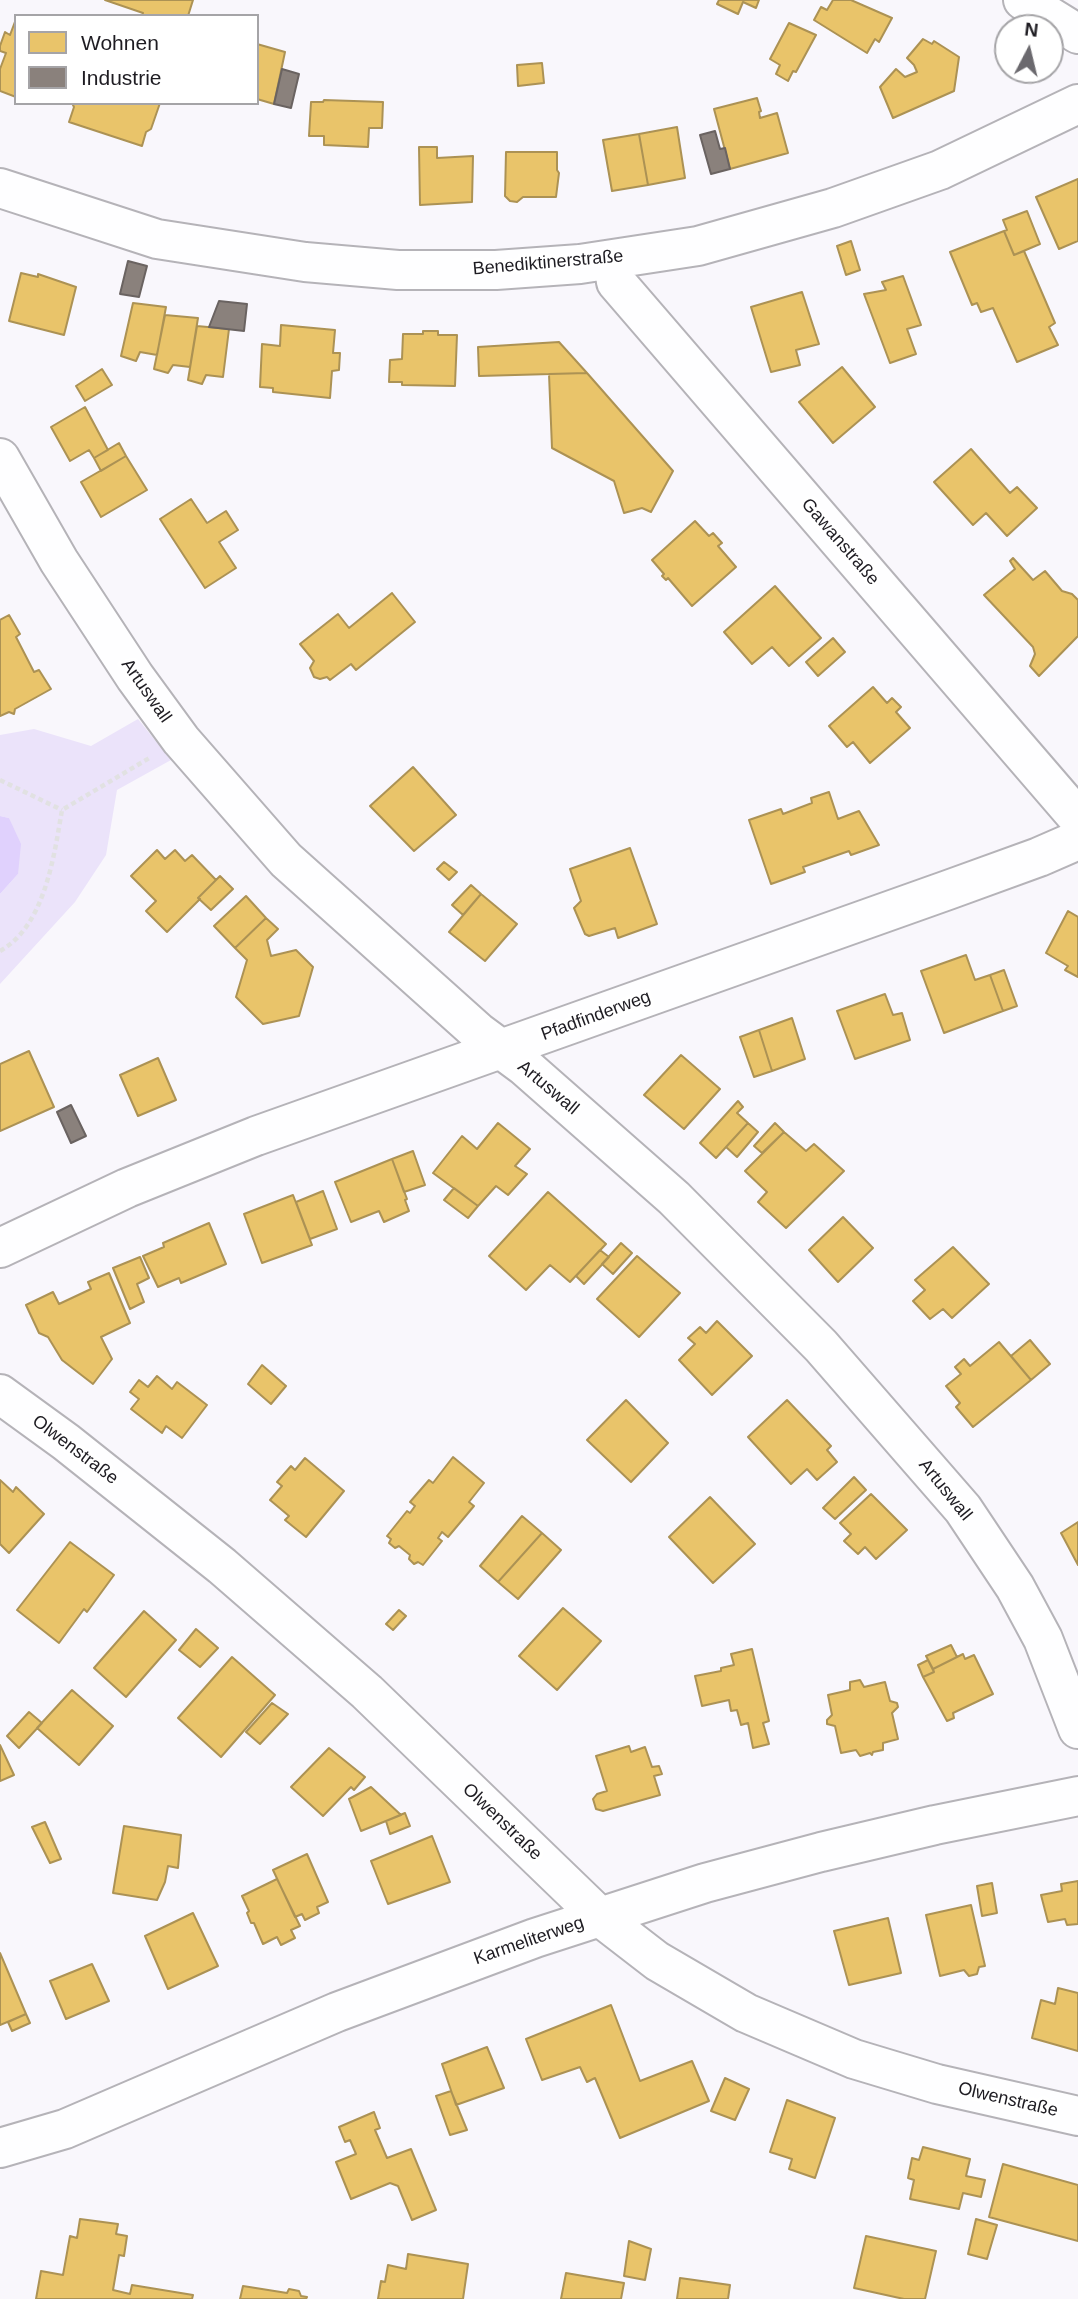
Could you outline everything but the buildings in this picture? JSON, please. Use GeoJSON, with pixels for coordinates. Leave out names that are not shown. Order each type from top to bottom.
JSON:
{"type":"FeatureCollection","features":[{"type":"Feature","properties":{"kind":"street"},"geometry":{"type":"LineString","coordinates":[[1023,0],[1078,34]]}},
{"type":"Feature","properties":{"kind":"street","name":"Benediktinerstraße"},"geometry":{"type":"LineString","coordinates":[[0,188],[158,239],[221,251],[398,270],[496,270],[613,260],[698,246],[768,228],[940,170],[1078,104]]}},
{"type":"Feature","properties":{"kind":"street","name":"Gawanstraße"},"geometry":{"type":"LineString","coordinates":[[613,260],[616,282],[1078,818]]}},
{"type":"Feature","properties":{"kind":"street","name":"Artuswall"},"geometry":{"type":"LineString","coordinates":[[0,458],[66,572],[135,677],[181,740],[286,860],[478,1032],[524,1066],[674,1198],[821,1346],[963,1509],[1015,1587],[1044,1639],[1078,1729]]}},
{"type":"Feature","properties":{"kind":"street","name":"Pfadfinderweg"},"geometry":{"type":"LineString","coordinates":[[0,1248],[127,1188],[244,1141],[936,895],[1078,840]]}},
{"type":"Feature","properties":{"kind":"street","name":"Olwenstraße"},"geometry":{"type":"LineString","coordinates":[[0,1394],[66,1442],[222,1566],[367,1692],[600,1917],[657,1961],[746,2014],[866,2062],[937,2084],[1078,2116]]}},
{"type":"Feature","properties":{"kind":"street","name":"Karmeliterweg"},"geometry":{"type":"LineString","coordinates":[[0,2148],[65,2129],[337,2012],[535,1938],[705,1883],[821,1852],[935,1825],[1078,1796]]}},
{"type":"Feature","properties":{"kind":"path"},"geometry":{"type":"LineString","coordinates":[[0,951],[12,944],[38,908],[52,866],[62,810],[156,755]]}},
{"type":"Feature","properties":{"kind":"path"},"geometry":{"type":"LineString","coordinates":[[0,780],[62,810]]}},
{"type":"Feature","properties":{"kind":"shaded area"},"geometry":{"type":"Polygon","coordinates":[[[138,719],[171,760],[117,790],[106,855],[75,902],[0,984],[0,894],[18,874],[9,818],[0,816],[0,735],[34,729],[91,746],[138,719]]]}},
{"type":"Feature","properties":{"kind":"shaded area"},"geometry":{"type":"Polygon","coordinates":[[[0,816],[9,818],[21,844],[18,874],[0,894],[0,816]]]}}]}
